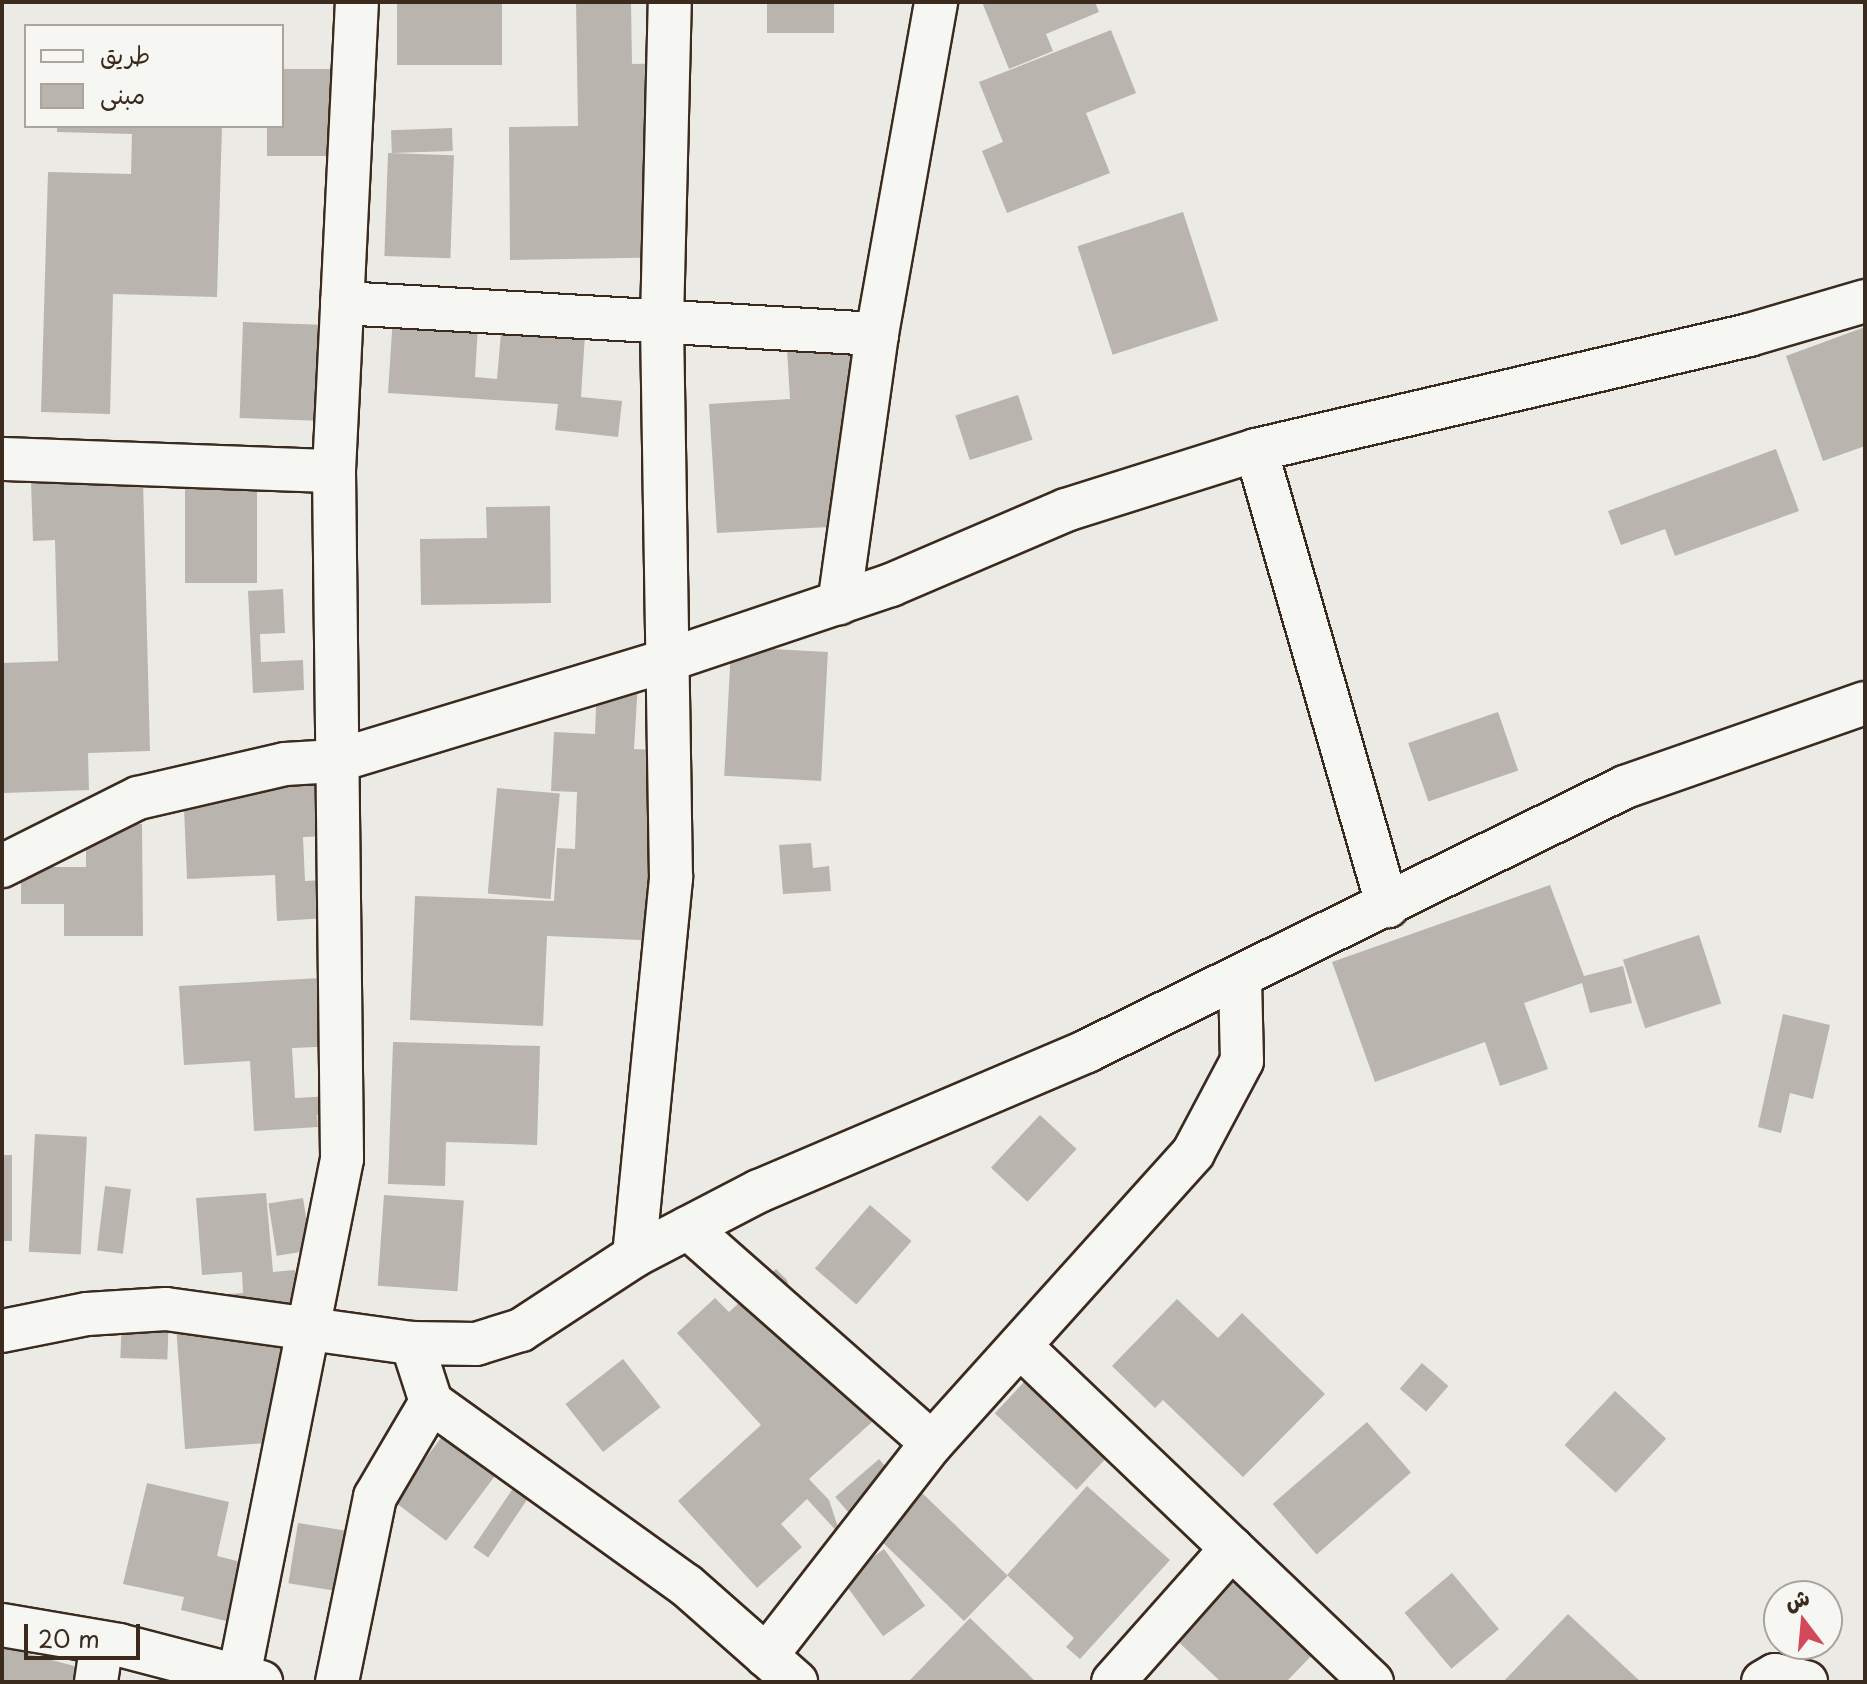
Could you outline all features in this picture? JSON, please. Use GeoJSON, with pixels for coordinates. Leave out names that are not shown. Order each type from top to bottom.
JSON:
{"type":"FeatureCollection","features":[{"type":"Feature","properties":{"kind":"street"},"geometry":{"type":"LineString","coordinates":[[2,1625],[102,1642],[250,1679],[308,1327],[342,1159],[334,471],[357,2]]}},
{"type":"Feature","properties":{"kind":"street"},"geometry":{"type":"LineString","coordinates":[[634,1256],[671,878],[662,321],[670,2]]}},
{"type":"Feature","properties":{"kind":"street"},"geometry":{"type":"LineString","coordinates":[[839,603],[877,334],[936,2]]}},
{"type":"Feature","properties":{"kind":"street"},"geometry":{"type":"LineString","coordinates":[[2,866],[138,798],[285,764],[336,761],[668,660],[839,603],[1066,510],[1256,450],[1749,335],[1865,301]]}},
{"type":"Feature","properties":{"kind":"street"},"geometry":{"type":"LineString","coordinates":[[342,303],[877,334]]}},
{"type":"Feature","properties":{"kind":"street"},"geometry":{"type":"LineString","coordinates":[[1256,450],[1388,906]]}},
{"type":"Feature","properties":{"kind":"street"},"geometry":{"type":"LineString","coordinates":[[2,459],[334,471]]}},
{"type":"Feature","properties":{"kind":"street"},"geometry":{"type":"LineString","coordinates":[[2,1331],[87,1314],[166,1309],[412,1343],[476,1344],[521,1330],[634,1256],[688,1228],[1240,978],[1625,787],[1865,703]]}},
{"type":"Feature","properties":{"kind":"street"},"geometry":{"type":"LineString","coordinates":[[412,1343],[431,1402],[686,1585],[781,1669],[932,1443],[1193,1153],[1228,1096],[1242,1061],[1240,978]]}},
{"type":"Feature","properties":{"kind":"street"},"geometry":{"type":"LineString","coordinates":[[688,1228],[932,1443]]}},
{"type":"Feature","properties":{"kind":"street"},"geometry":{"type":"LineString","coordinates":[[1020,1346],[1372,1682]]}},
{"type":"Feature","properties":{"kind":"street"},"geometry":{"type":"LineString","coordinates":[[337,1682],[375,1497],[431,1402]]}},
{"type":"Feature","properties":{"kind":"street"},"geometry":{"type":"LineString","coordinates":[[1113,1682],[1232,1548]]}},
{"type":"Feature","properties":{"kind":"street"},"geometry":{"type":"LineString","coordinates":[[96,1682],[102,1642]]}},
{"type":"Feature","properties":{"kind":"street"},"geometry":{"type":"LineString","coordinates":[[1763,1682],[1775,1675],[1806,1682]]}},
{"type":"Feature","properties":{"kind":"building"},"geometry":{"type":"Polygon","coordinates":[[[397,2],[502,2],[502,65],[397,65],[397,2]]]}},
{"type":"Feature","properties":{"kind":"building"},"geometry":{"type":"Polygon","coordinates":[[[576,2],[631,2],[632,64],[680,63],[682,257],[510,260],[509,127],[578,126],[576,2]]]}},
{"type":"Feature","properties":{"kind":"building"},"geometry":{"type":"Polygon","coordinates":[[[767,2],[834,2],[834,33],[767,33],[767,2]]]}},
{"type":"Feature","properties":{"kind":"building"},"geometry":{"type":"Polygon","coordinates":[[[982,2],[1095,2],[1099,12],[1046,34],[1053,51],[1009,69],[982,2]]]}},
{"type":"Feature","properties":{"kind":"building"},"geometry":{"type":"Polygon","coordinates":[[[1111,30],[1136,93],[1086,113],[1110,173],[1007,213],[982,151],[1003,142],[979,82],[1111,30]]]}},
{"type":"Feature","properties":{"kind":"building"},"geometry":{"type":"Polygon","coordinates":[[[284,69],[345,69],[345,156],[267,156],[267,128],[284,128],[284,69]]]}},
{"type":"Feature","properties":{"kind":"building"},"geometry":{"type":"Polygon","coordinates":[[[57,128],[222,128],[217,297],[113,294],[110,414],[41,412],[48,172],[131,174],[132,134],[57,132],[57,128]]]}},
{"type":"Feature","properties":{"kind":"building"},"geometry":{"type":"Polygon","coordinates":[[[452,128],[453,151],[392,153],[391,130],[452,128]]]}},
{"type":"Feature","properties":{"kind":"building"},"geometry":{"type":"Polygon","coordinates":[[[388,153],[454,155],[450,258],[384,256],[388,153]]]}},
{"type":"Feature","properties":{"kind":"building"},"geometry":{"type":"Polygon","coordinates":[[[1183,212],[1218,320],[1113,355],[1077,246],[1183,212]]]}},
{"type":"Feature","properties":{"kind":"building"},"geometry":{"type":"Polygon","coordinates":[[[395,286],[480,291],[475,377],[497,379],[504,298],[587,303],[581,397],[622,401],[618,437],[555,430],[558,404],[388,393],[395,286]]]}},
{"type":"Feature","properties":{"kind":"building"},"geometry":{"type":"Polygon","coordinates":[[[243,322],[335,325],[332,421],[240,418],[243,322]]]}},
{"type":"Feature","properties":{"kind":"building"},"geometry":{"type":"Polygon","coordinates":[[[1865,327],[1865,446],[1823,461],[1786,356],[1865,327]]]}},
{"type":"Feature","properties":{"kind":"building"},"geometry":{"type":"Polygon","coordinates":[[[858,328],[829,527],[717,533],[709,404],[790,399],[786,332],[858,328]]]}},
{"type":"Feature","properties":{"kind":"building"},"geometry":{"type":"Polygon","coordinates":[[[1018,395],[1033,440],[970,460],[955,415],[1018,395]]]}},
{"type":"Feature","properties":{"kind":"building"},"geometry":{"type":"Polygon","coordinates":[[[1776,449],[1799,511],[1675,556],[1665,529],[1621,545],[1608,511],[1776,449]]]}},
{"type":"Feature","properties":{"kind":"building"},"geometry":{"type":"Polygon","coordinates":[[[185,461],[257,461],[257,583],[185,583],[185,461]]]}},
{"type":"Feature","properties":{"kind":"building"},"geometry":{"type":"Polygon","coordinates":[[[143,479],[150,751],[88,753],[89,790],[4,793],[2,663],[58,661],[55,540],[33,541],[31,481],[143,479]]]}},
{"type":"Feature","properties":{"kind":"building"},"geometry":{"type":"Polygon","coordinates":[[[550,506],[551,603],[421,605],[420,539],[487,538],[486,507],[550,506]]]}},
{"type":"Feature","properties":{"kind":"building"},"geometry":{"type":"Polygon","coordinates":[[[283,589],[285,633],[260,634],[261,662],[303,660],[304,690],[253,693],[248,591],[283,589]]]}},
{"type":"Feature","properties":{"kind":"building"},"geometry":{"type":"Polygon","coordinates":[[[731,647],[828,652],[821,781],[724,776],[731,647]]]}},
{"type":"Feature","properties":{"kind":"building"},"geometry":{"type":"Polygon","coordinates":[[[597,680],[638,682],[634,749],[673,751],[664,941],[547,936],[543,1026],[410,1020],[415,896],[554,901],[557,848],[575,849],[577,792],[551,791],[554,732],[595,734],[597,680]]]}},
{"type":"Feature","properties":{"kind":"building"},"geometry":{"type":"Polygon","coordinates":[[[1498,712],[1518,771],[1428,802],[1408,743],[1498,712]]]}},
{"type":"Feature","properties":{"kind":"building"},"geometry":{"type":"Polygon","coordinates":[[[334,755],[327,836],[303,837],[305,881],[344,879],[345,917],[277,921],[275,875],[187,879],[183,785],[334,755]]]}},
{"type":"Feature","properties":{"kind":"building"},"geometry":{"type":"Polygon","coordinates":[[[497,788],[560,793],[551,899],[488,894],[497,788]]]}},
{"type":"Feature","properties":{"kind":"building"},"geometry":{"type":"Polygon","coordinates":[[[142,824],[143,936],[64,936],[64,904],[21,904],[21,867],[86,867],[86,825],[142,824]]]}},
{"type":"Feature","properties":{"kind":"building"},"geometry":{"type":"Polygon","coordinates":[[[811,843],[813,868],[829,866],[831,891],[783,894],[779,845],[811,843]]]}},
{"type":"Feature","properties":{"kind":"building"},"geometry":{"type":"Polygon","coordinates":[[[1550,885],[1584,976],[1623,966],[1632,1003],[1590,1013],[1582,983],[1524,1003],[1548,1069],[1500,1086],[1485,1042],[1375,1082],[1332,962],[1550,885]]]}},
{"type":"Feature","properties":{"kind":"building"},"geometry":{"type":"Polygon","coordinates":[[[1699,935],[1721,1003],[1645,1028],[1623,960],[1699,935]]]}},
{"type":"Feature","properties":{"kind":"building"},"geometry":{"type":"Polygon","coordinates":[[[338,977],[342,1046],[292,1048],[295,1098],[331,1096],[332,1114],[317,1115],[318,1127],[254,1131],[250,1061],[184,1065],[179,986],[338,977]]]}},
{"type":"Feature","properties":{"kind":"building"},"geometry":{"type":"Polygon","coordinates":[[[1783,1014],[1830,1025],[1813,1099],[1790,1093],[1781,1133],[1758,1127],[1783,1014]]]}},
{"type":"Feature","properties":{"kind":"building"},"geometry":{"type":"Polygon","coordinates":[[[393,1042],[540,1046],[537,1145],[446,1142],[445,1186],[388,1184],[393,1042]]]}},
{"type":"Feature","properties":{"kind":"building"},"geometry":{"type":"Polygon","coordinates":[[[1040,1115],[1077,1149],[1027,1202],[991,1168],[1040,1115]]]}},
{"type":"Feature","properties":{"kind":"building"},"geometry":{"type":"Polygon","coordinates":[[[35,1134],[87,1137],[81,1255],[29,1252],[35,1134]]]}},
{"type":"Feature","properties":{"kind":"building"},"geometry":{"type":"Polygon","coordinates":[[[2,1155],[12,1155],[12,1241],[2,1241],[2,1155]]]}},
{"type":"Feature","properties":{"kind":"building"},"geometry":{"type":"Polygon","coordinates":[[[105,1186],[131,1189],[123,1254],[97,1251],[105,1186]]]}},
{"type":"Feature","properties":{"kind":"building"},"geometry":{"type":"Polygon","coordinates":[[[266,1193],[273,1272],[295,1270],[307,1440],[185,1449],[174,1298],[243,1293],[242,1272],[202,1275],[196,1198],[266,1193]]]}},
{"type":"Feature","properties":{"kind":"building"},"geometry":{"type":"Polygon","coordinates":[[[384,1195],[464,1201],[457,1291],[378,1286],[384,1195]]]}},
{"type":"Feature","properties":{"kind":"building"},"geometry":{"type":"Polygon","coordinates":[[[303,1198],[311,1250],[277,1256],[268,1203],[303,1198]]]}},
{"type":"Feature","properties":{"kind":"building"},"geometry":{"type":"Polygon","coordinates":[[[870,1205],[912,1241],[856,1304],[815,1268],[870,1205]]]}},
{"type":"Feature","properties":{"kind":"building"},"geometry":{"type":"Polygon","coordinates":[[[776,1269],[787,1280],[812,1356],[883,1412],[809,1479],[829,1500],[841,1536],[807,1499],[781,1524],[802,1547],[757,1588],[678,1501],[761,1425],[677,1333],[715,1298],[729,1312],[776,1269]]]}},
{"type":"Feature","properties":{"kind":"building"},"geometry":{"type":"Polygon","coordinates":[[[1177,1299],[1218,1338],[1242,1313],[1325,1394],[1243,1477],[1163,1400],[1155,1408],[1112,1366],[1177,1299]]]}},
{"type":"Feature","properties":{"kind":"building"},"geometry":{"type":"Polygon","coordinates":[[[122,1312],[169,1314],[167,1360],[120,1358],[122,1312]]]}},
{"type":"Feature","properties":{"kind":"building"},"geometry":{"type":"Polygon","coordinates":[[[623,1359],[661,1407],[603,1452],[565,1404],[623,1359]]]}},
{"type":"Feature","properties":{"kind":"building"},"geometry":{"type":"Polygon","coordinates":[[[1422,1363],[1448,1386],[1426,1412],[1400,1389],[1422,1363]]]}},
{"type":"Feature","properties":{"kind":"building"},"geometry":{"type":"Polygon","coordinates":[[[1037,1368],[1119,1444],[1077,1490],[995,1413],[1037,1368]]]}},
{"type":"Feature","properties":{"kind":"building"},"geometry":{"type":"Polygon","coordinates":[[[1615,1391],[1666,1439],[1616,1493],[1565,1445],[1615,1391]]]}},
{"type":"Feature","properties":{"kind":"building"},"geometry":{"type":"Polygon","coordinates":[[[1367,1422],[1411,1473],[1317,1555],[1273,1504],[1367,1422]]]}},
{"type":"Feature","properties":{"kind":"building"},"geometry":{"type":"Polygon","coordinates":[[[447,1430],[500,1470],[446,1541],[393,1501],[447,1430]]]}},
{"type":"Feature","properties":{"kind":"building"},"geometry":{"type":"Polygon","coordinates":[[[879,1459],[894,1476],[850,1514],[835,1497],[879,1459]]]}},
{"type":"Feature","properties":{"kind":"building"},"geometry":{"type":"Polygon","coordinates":[[[518,1481],[533,1491],[488,1557],[473,1547],[518,1481]]]}},
{"type":"Feature","properties":{"kind":"building"},"geometry":{"type":"Polygon","coordinates":[[[147,1483],[229,1502],[217,1556],[253,1565],[267,1631],[181,1610],[184,1597],[123,1584],[147,1483]]]}},
{"type":"Feature","properties":{"kind":"building"},"geometry":{"type":"Polygon","coordinates":[[[1087,1486],[1170,1560],[1080,1659],[1066,1647],[1074,1638],[1007,1575],[1087,1486]]]}},
{"type":"Feature","properties":{"kind":"building"},"geometry":{"type":"Polygon","coordinates":[[[920,1491],[1008,1576],[964,1621],[876,1536],[920,1491]]]}},
{"type":"Feature","properties":{"kind":"building"},"geometry":{"type":"Polygon","coordinates":[[[298,1523],[357,1532],[348,1593],[288,1583],[298,1523]]]}},
{"type":"Feature","properties":{"kind":"building"},"geometry":{"type":"Polygon","coordinates":[[[1254,1540],[1342,1624],[1286,1682],[1221,1682],[1167,1631],[1254,1540]]]}},
{"type":"Feature","properties":{"kind":"building"},"geometry":{"type":"Polygon","coordinates":[[[884,1549],[925,1606],[883,1636],[842,1580],[884,1549]]]}},
{"type":"Feature","properties":{"kind":"building"},"geometry":{"type":"Polygon","coordinates":[[[1452,1573],[1499,1629],[1451,1669],[1405,1613],[1452,1573]]]}},
{"type":"Feature","properties":{"kind":"building"},"geometry":{"type":"Polygon","coordinates":[[[1568,1614],[1641,1682],[1503,1682],[1568,1614]]]}},
{"type":"Feature","properties":{"kind":"building"},"geometry":{"type":"Polygon","coordinates":[[[970,1618],[1036,1682],[908,1682],[970,1618]]]}},
{"type":"Feature","properties":{"kind":"building"},"geometry":{"type":"Polygon","coordinates":[[[2,1622],[35,1631],[29,1654],[93,1671],[90,1682],[2,1682],[2,1622]]]}}]}
